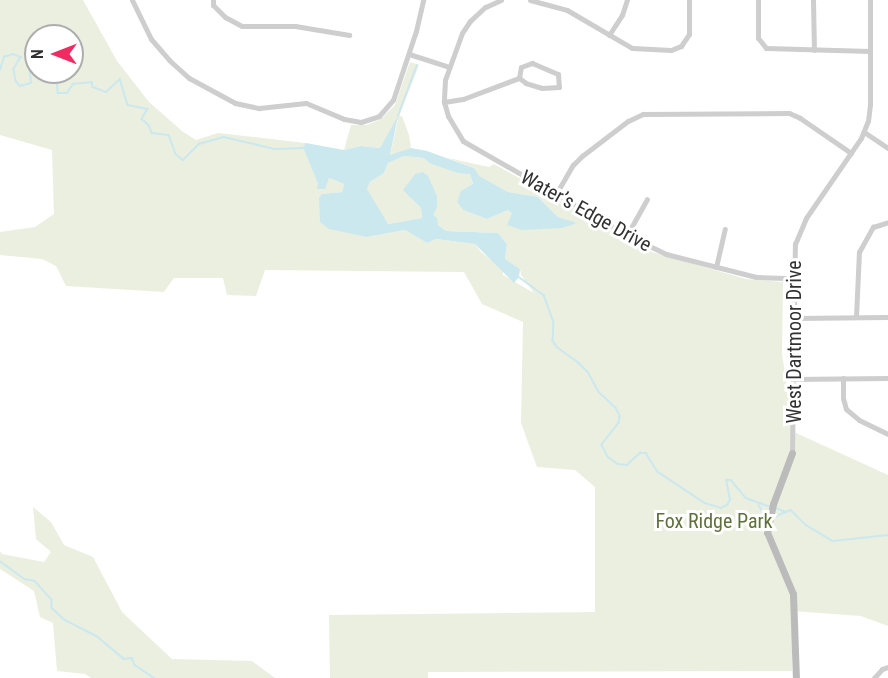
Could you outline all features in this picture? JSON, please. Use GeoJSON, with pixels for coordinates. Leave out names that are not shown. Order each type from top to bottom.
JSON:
{"type":"FeatureCollection","features":[{"type":"Feature","properties":{"kind":"street"},"geometry":{"type":"LineString","coordinates":[[132,0],[151,39],[189,78],[235,103],[259,108],[306,103],[356,122],[379,116],[391,104],[409,54],[423,0]]}},
{"type":"Feature","properties":{"kind":"street"},"geometry":{"type":"LineString","coordinates":[[213,0],[213,5],[225,17],[242,26],[295,26],[349,35]]}},
{"type":"Feature","properties":{"kind":"street","name":"Water’s Edge Drive"},"geometry":{"type":"LineString","coordinates":[[501,0],[484,7],[470,21],[462,33],[449,67],[444,102],[453,127],[463,141],[627,235],[666,254],[756,277],[794,278]]}},
{"type":"Feature","properties":{"kind":"street"},"geometry":{"type":"LineString","coordinates":[[530,0],[547,2],[588,21],[632,48],[676,49],[689,34],[689,0]]}},
{"type":"Feature","properties":{"kind":"street"},"geometry":{"type":"LineString","coordinates":[[609,35],[622,15],[627,0]]}},
{"type":"Feature","properties":{"kind":"street"},"geometry":{"type":"LineString","coordinates":[[758,0],[758,38],[762,45],[771,50],[870,51]]}},
{"type":"Feature","properties":{"kind":"street"},"geometry":{"type":"LineString","coordinates":[[813,0],[814,50]]}},
{"type":"Feature","properties":{"kind":"street","name":"West Dartmoor Drive"},"geometry":{"type":"LineString","coordinates":[[792,453],[795,244],[802,227],[864,132],[870,108],[870,0]]}},
{"type":"Feature","properties":{"kind":"street"},"geometry":{"type":"LineString","coordinates":[[409,54],[449,67]]}},
{"type":"Feature","properties":{"kind":"street"},"geometry":{"type":"LineString","coordinates":[[532,63],[558,74],[560,82],[559,87],[552,89],[526,83],[519,78],[521,67],[532,63]]}},
{"type":"Feature","properties":{"kind":"street"},"geometry":{"type":"LineString","coordinates":[[444,102],[463,99],[519,78]]}},
{"type":"Feature","properties":{"kind":"street"},"geometry":{"type":"LineString","coordinates":[[556,194],[573,165],[628,121],[643,114],[789,113],[800,118],[850,153]]}},
{"type":"Feature","properties":{"kind":"street"},"geometry":{"type":"LineString","coordinates":[[864,132],[888,148]]}},
{"type":"Feature","properties":{"kind":"street"},"geometry":{"type":"LineString","coordinates":[[627,235],[647,199]]}},
{"type":"Feature","properties":{"kind":"street"},"geometry":{"type":"LineString","coordinates":[[856,317],[859,252],[873,228],[888,222]]}},
{"type":"Feature","properties":{"kind":"street"},"geometry":{"type":"LineString","coordinates":[[716,267],[725,230]]}},
{"type":"Feature","properties":{"kind":"street"},"geometry":{"type":"LineString","coordinates":[[794,318],[888,317]]}},
{"type":"Feature","properties":{"kind":"street"},"geometry":{"type":"LineString","coordinates":[[843,378],[843,398],[846,409],[859,420],[888,434]]}},
{"type":"Feature","properties":{"kind":"street"},"geometry":{"type":"LineString","coordinates":[[793,379],[888,378]]}},
{"type":"Feature","properties":{"kind":"street"},"geometry":{"type":"LineString","coordinates":[[792,453],[773,504],[768,523],[768,537],[795,603],[796,678]]}},
{"type":"Feature","properties":{"kind":"street"},"geometry":{"type":"LineString","coordinates":[[874,678],[882,669],[888,668]]}},
{"type":"Feature","properties":{"kind":"green space","name":"Fox Ridge Park"},"geometry":{"type":"Polygon","coordinates":[[[0,0],[83,0],[117,61],[149,102],[182,131],[196,140],[218,133],[306,143],[304,148],[318,184],[329,178],[344,184],[342,192],[322,194],[367,237],[405,230],[427,243],[436,239],[475,244],[481,252],[503,269],[503,275],[534,293],[521,275],[520,269],[505,259],[507,244],[498,233],[446,231],[404,190],[421,208],[422,218],[388,224],[377,209],[367,189],[370,182],[384,173],[388,163],[404,156],[424,158],[429,163],[470,173],[473,185],[457,202],[463,210],[487,219],[508,210],[576,224],[558,217],[538,197],[508,192],[478,176],[474,168],[448,158],[489,167],[494,164],[652,252],[746,279],[783,282],[782,354],[794,432],[888,475],[888,626],[861,616],[792,611],[792,671],[428,672],[428,678],[330,678],[329,615],[595,612],[595,487],[575,470],[537,467],[521,423],[523,322],[482,304],[464,272],[265,270],[256,296],[227,295],[223,278],[174,278],[164,292],[66,286],[56,266],[42,259],[0,255],[0,232],[35,227],[54,214],[52,150],[0,135],[0,0]]]}},
{"type":"Feature","properties":{"kind":"green space"},"geometry":{"type":"Polygon","coordinates":[[[410,62],[419,65],[399,116],[402,116],[411,148],[390,156],[398,119],[380,148],[361,146],[344,150],[351,125],[367,125],[381,119],[395,105],[410,62]]]}},
{"type":"Feature","properties":{"kind":"green space"},"geometry":{"type":"Polygon","coordinates":[[[33,507],[51,522],[64,545],[93,557],[122,612],[172,659],[252,661],[275,678],[91,678],[85,674],[57,671],[53,623],[40,617],[34,591],[0,569],[0,551],[2,554],[44,562],[51,552],[36,539],[33,507]]]}},
{"type":"Feature","properties":{"kind":"water"},"geometry":{"type":"Polygon","coordinates":[[[398,116],[390,155],[411,148],[427,151],[474,168],[479,176],[508,192],[538,197],[558,217],[577,223],[562,228],[522,230],[507,225],[512,213],[508,210],[487,219],[463,210],[457,202],[461,191],[473,184],[470,174],[458,173],[429,163],[424,158],[404,156],[388,163],[384,173],[370,182],[367,189],[388,224],[422,218],[421,208],[403,190],[415,174],[423,172],[428,176],[437,196],[437,208],[433,215],[437,218],[438,225],[446,231],[498,233],[507,244],[505,259],[520,269],[519,277],[514,283],[475,244],[436,239],[427,243],[405,230],[367,237],[329,229],[320,222],[319,198],[322,194],[342,192],[344,184],[329,178],[325,189],[317,189],[318,184],[303,147],[306,143],[344,150],[361,146],[380,148],[398,116]]]}},
{"type":"Feature","properties":{"kind":"waterway"},"geometry":{"type":"LineString","coordinates":[[0,70],[4,57],[13,54],[21,57],[14,69],[16,81],[20,86],[27,84]]}},
{"type":"Feature","properties":{"kind":"waterway"},"geometry":{"type":"LineString","coordinates":[[398,116],[417,65]]}},
{"type":"Feature","properties":{"kind":"waterway"},"geometry":{"type":"LineString","coordinates":[[84,83],[92,82],[93,87],[106,92],[120,79],[128,105],[148,109],[142,119],[149,125],[152,133],[169,135],[176,154],[183,160],[199,144],[224,137],[275,149],[304,148]]}},
{"type":"Feature","properties":{"kind":"waterway"},"geometry":{"type":"LineString","coordinates":[[58,84],[58,93],[67,93],[73,84]]}},
{"type":"Feature","properties":{"kind":"waterway"},"geometry":{"type":"LineString","coordinates":[[519,277],[544,295],[554,322],[553,341],[557,347],[588,372],[599,392],[616,408],[620,416],[619,423],[602,445],[608,457],[618,464],[627,465],[640,453],[646,453],[658,472],[705,503],[721,508],[730,500],[726,480],[731,480],[746,498],[771,507]]}},
{"type":"Feature","properties":{"kind":"waterway"},"geometry":{"type":"LineString","coordinates":[[759,505],[763,512]]}},
{"type":"Feature","properties":{"kind":"waterway"},"geometry":{"type":"LineString","coordinates":[[776,508],[786,512],[791,510],[806,525],[833,541],[888,535]]}},
{"type":"Feature","properties":{"kind":"waterway"},"geometry":{"type":"LineString","coordinates":[[774,517],[786,512]]}},
{"type":"Feature","properties":{"kind":"waterway"},"geometry":{"type":"LineString","coordinates":[[0,561],[25,579],[35,581],[52,600],[52,608],[65,620],[98,637],[124,659],[132,658],[135,665],[154,678]]}}]}
